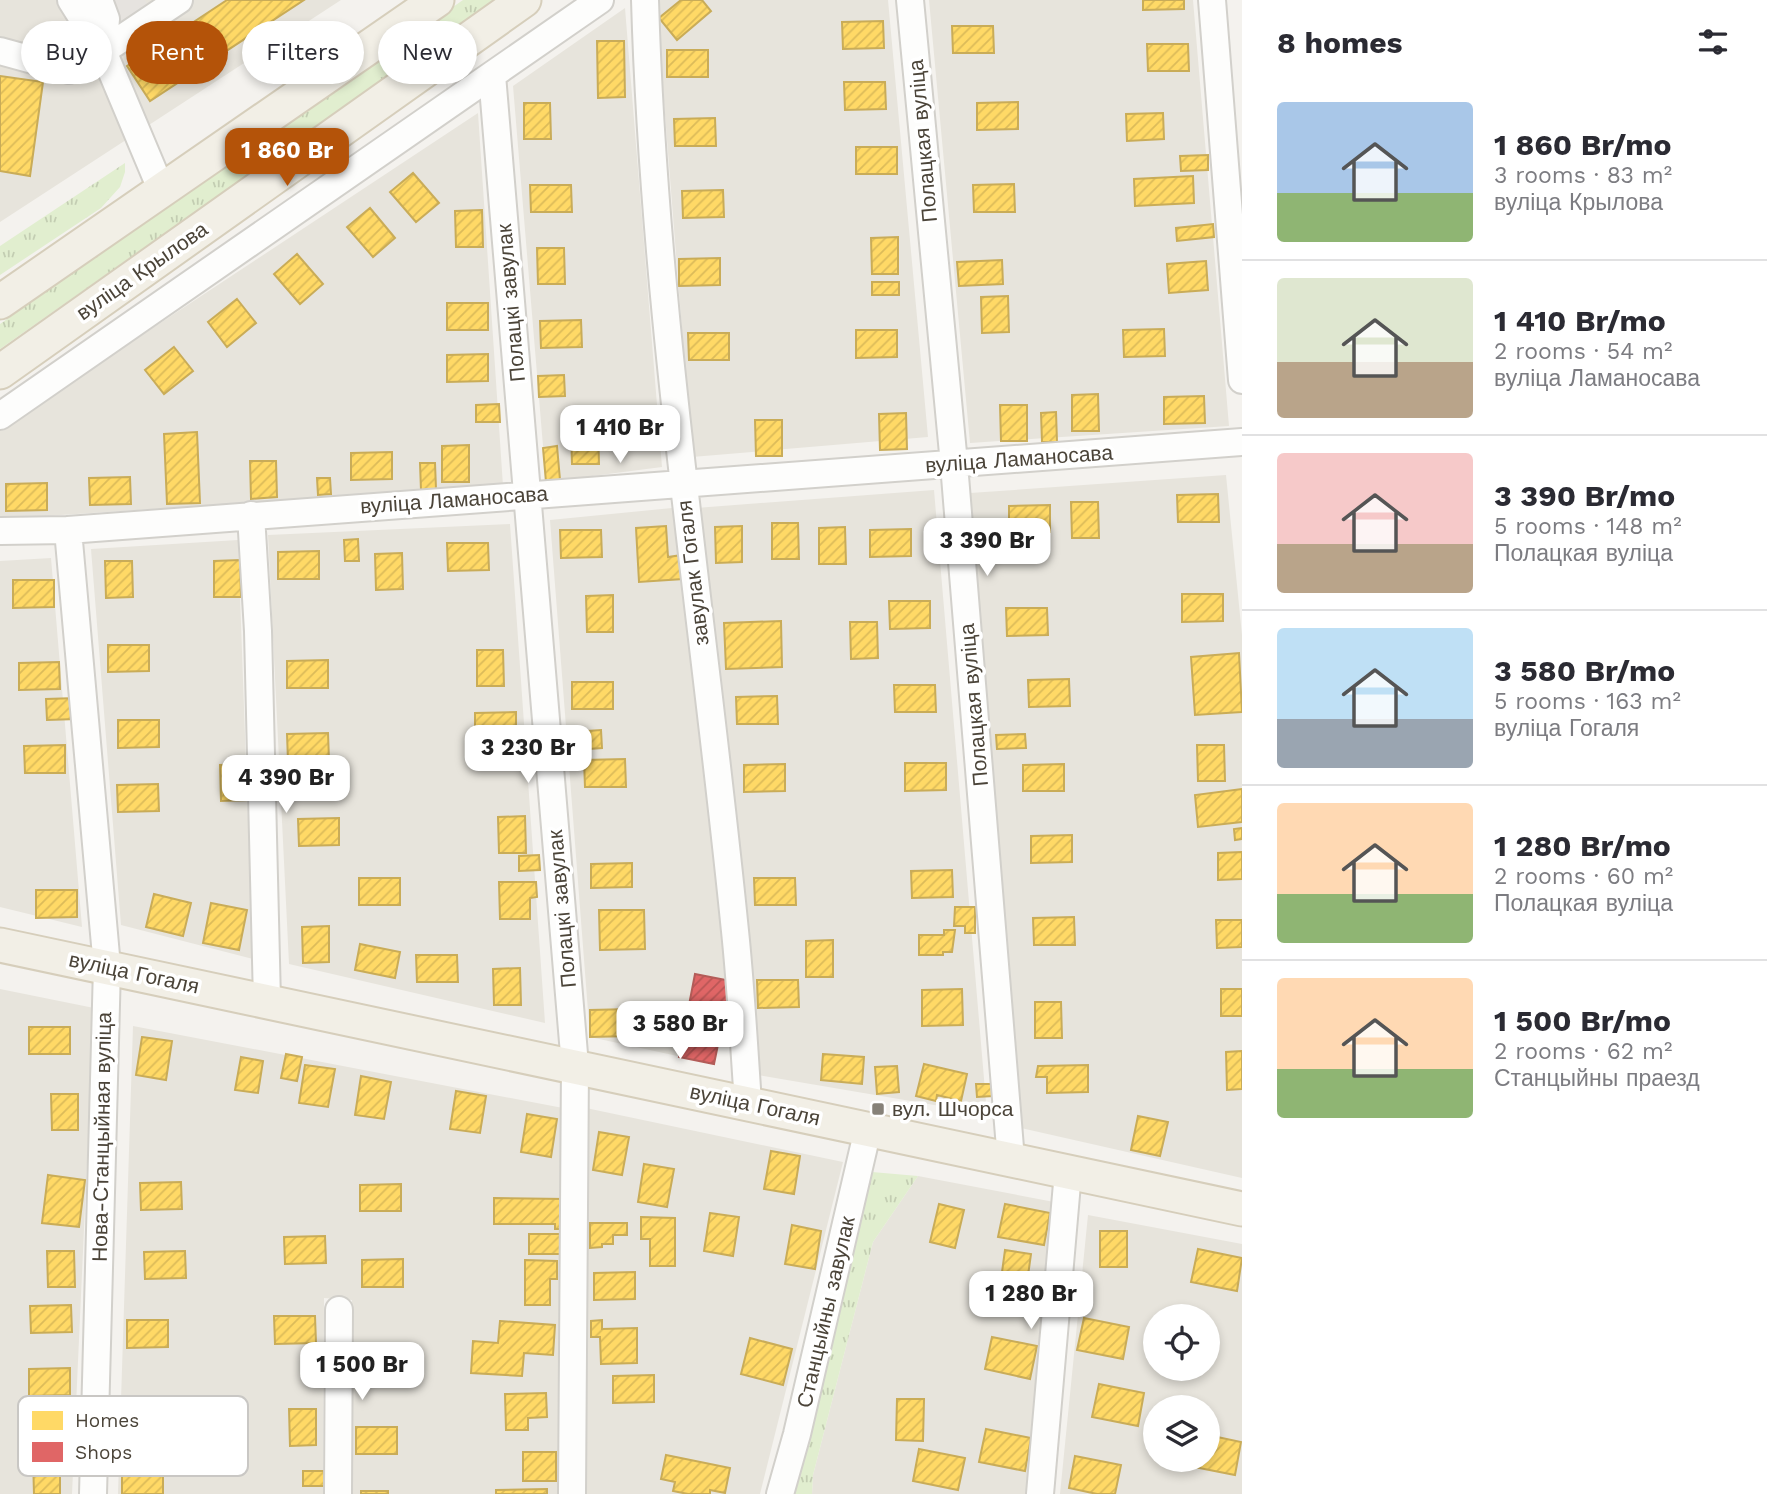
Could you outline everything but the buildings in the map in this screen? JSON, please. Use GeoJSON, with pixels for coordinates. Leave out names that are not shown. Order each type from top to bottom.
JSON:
{"type":"FeatureCollection","features":[{"type":"Feature","properties":{"kind":"main road"},"geometry":{"type":"LineString","coordinates":[[0,302],[438,0]]}},
{"type":"Feature","properties":{"kind":"main road","name":"вуліца Крылова"},"geometry":{"type":"LineString","coordinates":[[0,372],[524,0]]}},
{"type":"Feature","properties":{"kind":"main road","name":"вуліца Гогаля"},"geometry":{"type":"LineString","coordinates":[[0,945],[1242,1209]]}},
{"type":"Feature","properties":{"kind":"street"},"geometry":{"type":"LineString","coordinates":[[71,0],[84,21]]}},
{"type":"Feature","properties":{"kind":"street"},"geometry":{"type":"LineString","coordinates":[[99,0],[106,21]]}},
{"type":"Feature","properties":{"kind":"street"},"geometry":{"type":"LineString","coordinates":[[112,45],[179,0]]}},
{"type":"Feature","properties":{"kind":"street"},"geometry":{"type":"LineString","coordinates":[[0,416],[600,0]]}},
{"type":"Feature","properties":{"kind":"street","name":"завулак Гогаля"},"geometry":{"type":"LineString","coordinates":[[645,0],[648,113],[682,485],[736,932],[748,1103]]}},
{"type":"Feature","properties":{"kind":"street","name":"Полацкая вуліца"},"geometry":{"type":"LineString","coordinates":[[909,0],[954,464],[1011,1160]]}},
{"type":"Feature","properties":{"kind":"street"},"geometry":{"type":"LineString","coordinates":[[1212,0],[1242,380]]}},
{"type":"Feature","properties":{"kind":"street"},"geometry":{"type":"LineString","coordinates":[[0,51],[21,57]]}},
{"type":"Feature","properties":{"kind":"street"},"geometry":{"type":"LineString","coordinates":[[112,73],[161,190]]}},
{"type":"Feature","properties":{"kind":"street","name":"Полацкі завулак"},"geometry":{"type":"LineString","coordinates":[[492,75],[575,1066],[572,1494]]}},
{"type":"Feature","properties":{"kind":"street","name":"вуліца Ламаносава"},"geometry":{"type":"LineString","coordinates":[[0,531],[68,530],[1242,442]]}},
{"type":"Feature","properties":{"kind":"street"},"geometry":{"type":"LineString","coordinates":[[251,515],[258,631],[267,1000]]}},
{"type":"Feature","properties":{"kind":"street","name":"Нова-Станцыйная вуліца"},"geometry":{"type":"LineString","coordinates":[[68,530],[107,967],[96,1396]]}},
{"type":"Feature","properties":{"kind":"street","name":"Станцыйны завулак"},"geometry":{"type":"LineString","coordinates":[[780,1494],[797,1434],[869,1129]]}},
{"type":"Feature","properties":{"kind":"street"},"geometry":{"type":"LineString","coordinates":[[1040,1494],[1068,1172]]}},
{"type":"Feature","properties":{"kind":"street"},"geometry":{"type":"LineString","coordinates":[[338,1494],[339,1310]]}},
{"type":"Feature","properties":{"kind":"street","name":"Нова-Станцыйная вуліца"},"geometry":{"type":"LineString","coordinates":[[93,1476],[93,1494]]}},
{"type":"Feature","properties":{"kind":"shaded area"},"geometry":{"type":"Polygon","coordinates":[[[0,0],[341,0],[309,21],[242,21],[242,64],[228,74],[228,21],[126,21],[126,84],[212,84],[0,222],[0,0]]]}},
{"type":"Feature","properties":{"kind":"shaded area"},"geometry":{"type":"Polygon","coordinates":[[[82,0],[145,0],[147,4],[112,34],[112,21],[96,21],[82,0]]]}},
{"type":"Feature","properties":{"kind":"shaded area"},"geometry":{"type":"Polygon","coordinates":[[[656,0],[888,0],[928,437],[692,457],[656,0]]]}},
{"type":"Feature","properties":{"kind":"shaded area"},"geometry":{"type":"Polygon","coordinates":[[[929,0],[1193,0],[1229,426],[970,443],[929,0]]]}},
{"type":"Feature","properties":{"kind":"shaded area"},"geometry":{"type":"Polygon","coordinates":[[[625,8],[662,467],[546,482],[513,86],[625,8]]]}},
{"type":"Feature","properties":{"kind":"shaded area"},"geometry":{"type":"Polygon","coordinates":[[[478,113],[503,486],[0,519],[0,429],[478,113]]]}},
{"type":"Feature","properties":{"kind":"shaded area"},"geometry":{"type":"Polygon","coordinates":[[[1226,475],[1242,635],[1242,1178],[1021,1128],[970,493],[1226,475]]]}},
{"type":"Feature","properties":{"kind":"shaded area"},"geometry":{"type":"Polygon","coordinates":[[[934,490],[987,1114],[758,1075],[696,508],[934,490]]]}},
{"type":"Feature","properties":{"kind":"shaded area"},"geometry":{"type":"Polygon","coordinates":[[[672,508],[731,981],[714,1064],[590,1037],[550,520],[672,508]]]}},
{"type":"Feature","properties":{"kind":"shaded area"},"geometry":{"type":"Polygon","coordinates":[[[510,524],[545,1023],[289,964],[268,535],[510,524]]]}},
{"type":"Feature","properties":{"kind":"shaded area"},"geometry":{"type":"Polygon","coordinates":[[[238,540],[253,959],[121,925],[91,549],[238,540]]]}},
{"type":"Feature","properties":{"kind":"shaded area"},"geometry":{"type":"Polygon","coordinates":[[[51,558],[82,927],[0,907],[0,561],[51,558]]]}},
{"type":"Feature","properties":{"kind":"shaded area"},"geometry":{"type":"Polygon","coordinates":[[[0,989],[94,1008],[76,1396],[18,1396],[18,1476],[73,1476],[72,1494],[0,1494],[0,989]]]}},
{"type":"Feature","properties":{"kind":"shaded area"},"geometry":{"type":"Polygon","coordinates":[[[133,1026],[563,1108],[558,1494],[349,1494],[352,1300],[324,1298],[323,1494],[118,1494],[119,1476],[248,1476],[248,1396],[121,1396],[133,1026]]]}},
{"type":"Feature","properties":{"kind":"shaded area"},"geometry":{"type":"Polygon","coordinates":[[[586,1108],[843,1162],[760,1494],[585,1494],[586,1108]]]}},
{"type":"Feature","properties":{"kind":"shaded area"},"geometry":{"type":"Polygon","coordinates":[[[918,1176],[1054,1202],[1027,1494],[812,1494],[813,1475],[873,1242],[918,1176]]]}},
{"type":"Feature","properties":{"kind":"shaded area"},"geometry":{"type":"Polygon","coordinates":[[[1088,1215],[1242,1244],[1242,1494],[1060,1494],[1088,1215]]]}},
{"type":"Feature","properties":{"kind":"green space"},"geometry":{"type":"Polygon","coordinates":[[[463,0],[497,0],[467,21],[433,21],[463,0]]]}},
{"type":"Feature","properties":{"kind":"green space"},"geometry":{"type":"Polygon","coordinates":[[[378,59],[378,84],[0,349],[0,324],[343,84],[364,84],[364,69],[378,59]]]}},
{"type":"Feature","properties":{"kind":"green space"},"geometry":{"type":"Polygon","coordinates":[[[125,163],[120,187],[101,208],[0,275],[0,246],[125,163]]]}},
{"type":"Feature","properties":{"kind":"green space"},"geometry":{"type":"Polygon","coordinates":[[[872,1172],[918,1176],[873,1242],[813,1475],[812,1494],[789,1494],[872,1172]]]}},
{"type":"Feature","properties":{"kind":"place","name":"вул. Шчорса"},"geometry":{"type":"Point","coordinates":[878,1109]}}]}
